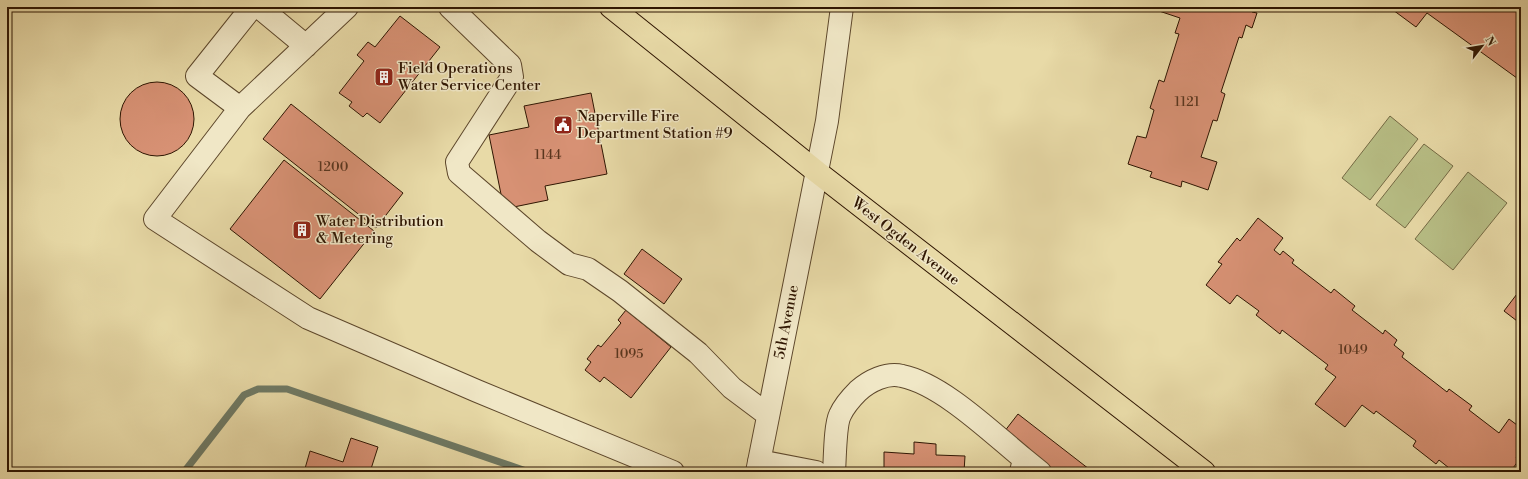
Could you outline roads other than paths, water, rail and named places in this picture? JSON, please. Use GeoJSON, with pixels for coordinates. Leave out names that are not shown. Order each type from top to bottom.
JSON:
{"type":"FeatureCollection","features":[{"type":"Feature","properties":{"kind":"main road","name":"West Ogden Avenue"},"geometry":{"type":"LineString","coordinates":[[611,7],[817,172],[1204,472]]}},
{"type":"Feature","properties":{"kind":"street"},"geometry":{"type":"LineString","coordinates":[[240,108],[197,76],[252,7]]}},
{"type":"Feature","properties":{"kind":"street"},"geometry":{"type":"LineString","coordinates":[[259,7],[306,46]]}},
{"type":"Feature","properties":{"kind":"street"},"geometry":{"type":"LineString","coordinates":[[347,7],[240,108],[155,219],[308,318],[477,392],[673,472]]}},
{"type":"Feature","properties":{"kind":"street"},"geometry":{"type":"LineString","coordinates":[[450,7],[510,65],[512,77],[457,162],[458,173],[538,241],[569,264],[588,269],[620,291],[698,353],[732,388],[768,415]]}},
{"type":"Feature","properties":{"kind":"street","name":"5th Avenue"},"geometry":{"type":"LineString","coordinates":[[758,467],[827,121],[842,7]]}},
{"type":"Feature","properties":{"kind":"street"},"geometry":{"type":"LineString","coordinates":[[834,472],[839,416],[850,399],[862,387],[880,377],[901,375],[925,384],[952,400],[1028,468]]}},
{"type":"Feature","properties":{"kind":"street"},"geometry":{"type":"LineString","coordinates":[[758,467],[816,472]]}},
{"type":"Feature","properties":{"kind":"waterway"},"geometry":{"type":"LineString","coordinates":[[184,472],[244,395],[258,389],[287,389],[529,472]]}},
{"type":"Feature","properties":{"kind":"place","name":"Field Operations Water Service Center"},"geometry":{"type":"Point","coordinates":[384,77]}},
{"type":"Feature","properties":{"kind":"place","name":"Naperville Fire Department Station #9"},"geometry":{"type":"Point","coordinates":[563,125]}},
{"type":"Feature","properties":{"kind":"place","name":"Water Distribution & Metering"},"geometry":{"type":"Point","coordinates":[302,230]}}]}
